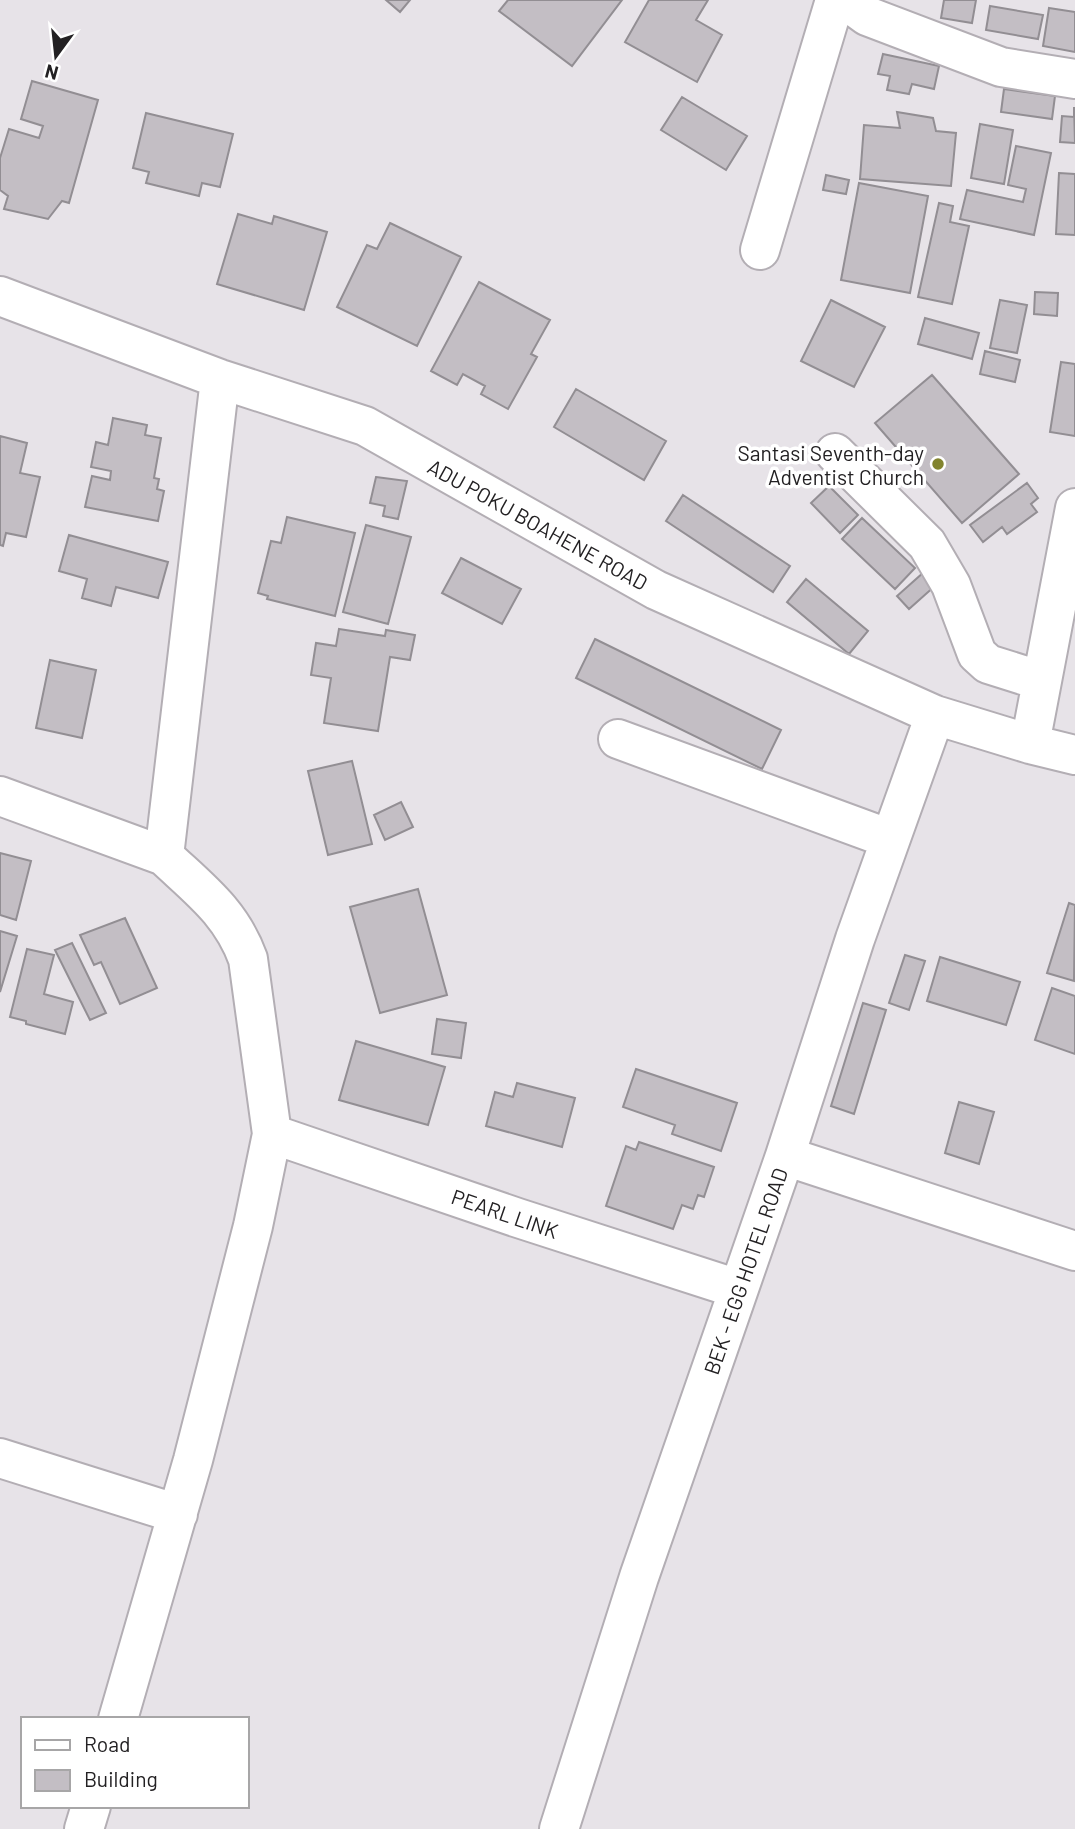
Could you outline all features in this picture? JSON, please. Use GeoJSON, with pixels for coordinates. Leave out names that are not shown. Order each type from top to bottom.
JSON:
{"type":"FeatureCollection","features":[{"type":"Feature","properties":{"kind":"street"},"geometry":{"type":"LineString","coordinates":[[760,250],[835,0]]}},
{"type":"Feature","properties":{"kind":"street"},"geometry":{"type":"LineString","coordinates":[[845,0],[867,16],[1001,67],[1075,79]]}},
{"type":"Feature","properties":{"kind":"street","name":"ADU POKU BOAHENE ROAD"},"geometry":{"type":"LineString","coordinates":[[0,296],[220,379],[365,426],[656,590],[934,715],[1075,755]]}},
{"type":"Feature","properties":{"kind":"street"},"geometry":{"type":"LineString","coordinates":[[164,856],[220,379]]}},
{"type":"Feature","properties":{"kind":"street"},"geometry":{"type":"LineString","coordinates":[[835,453],[927,544],[951,585],[976,654],[981,660],[1042,681]]}},
{"type":"Feature","properties":{"kind":"street"},"geometry":{"type":"LineString","coordinates":[[1030,744],[1075,508]]}},
{"type":"Feature","properties":{"kind":"street","name":"BEK - EGG HOTEL ROAD"},"geometry":{"type":"LineString","coordinates":[[559,1829],[639,1577],[785,1156],[855,939],[934,715]]}},
{"type":"Feature","properties":{"kind":"street"},"geometry":{"type":"LineString","coordinates":[[618,739],[890,839]]}},
{"type":"Feature","properties":{"kind":"street"},"geometry":{"type":"LineString","coordinates":[[0,796],[164,856],[225,913],[240,935],[248,959],[272,1134],[249,1239],[178,1514],[119,1717]]}},
{"type":"Feature","properties":{"kind":"street","name":"PEARL LINK"},"geometry":{"type":"LineString","coordinates":[[272,1134],[738,1289]]}},
{"type":"Feature","properties":{"kind":"street"},"geometry":{"type":"LineString","coordinates":[[785,1156],[1075,1251]]}},
{"type":"Feature","properties":{"kind":"street"},"geometry":{"type":"LineString","coordinates":[[0,1458],[178,1514]]}},
{"type":"Feature","properties":{"kind":"street"},"geometry":{"type":"LineString","coordinates":[[84,1829],[90,1808]]}},
{"type":"Feature","properties":{"kind":"building"},"geometry":{"type":"Polygon","coordinates":[[[386,0],[410,0],[400,12],[386,0]]]}},
{"type":"Feature","properties":{"kind":"building"},"geometry":{"type":"Polygon","coordinates":[[[508,0],[622,0],[572,66],[499,11],[508,0]]]}},
{"type":"Feature","properties":{"kind":"building"},"geometry":{"type":"Polygon","coordinates":[[[649,0],[708,0],[696,20],[722,35],[697,82],[625,42],[649,0]]]}},
{"type":"Feature","properties":{"kind":"building"},"geometry":{"type":"Polygon","coordinates":[[[944,0],[976,0],[972,23],[941,18],[944,0]]]}},
{"type":"Feature","properties":{"kind":"building"},"geometry":{"type":"Polygon","coordinates":[[[990,6],[1043,15],[1038,39],[986,30],[990,6]]]}},
{"type":"Feature","properties":{"kind":"building"},"geometry":{"type":"Polygon","coordinates":[[[1049,8],[1075,12],[1075,52],[1043,46],[1049,8]]]}},
{"type":"Feature","properties":{"kind":"building"},"geometry":{"type":"Polygon","coordinates":[[[883,54],[939,66],[934,89],[912,84],[909,94],[887,90],[890,76],[878,74],[883,54]]]}},
{"type":"Feature","properties":{"kind":"building"},"geometry":{"type":"Polygon","coordinates":[[[32,81],[98,100],[69,203],[62,201],[48,219],[4,209],[8,196],[0,190],[0,158],[9,129],[39,138],[43,126],[21,119],[32,81]]]}},
{"type":"Feature","properties":{"kind":"building"},"geometry":{"type":"Polygon","coordinates":[[[1004,89],[1055,96],[1052,119],[1001,112],[1004,89]]]}},
{"type":"Feature","properties":{"kind":"building"},"geometry":{"type":"Polygon","coordinates":[[[682,97],[747,136],[726,170],[661,130],[682,97]]]}},
{"type":"Feature","properties":{"kind":"building"},"geometry":{"type":"Polygon","coordinates":[[[1074,107],[1075,143],[1060,142],[1062,116],[1074,117],[1074,107]]]}},
{"type":"Feature","properties":{"kind":"building"},"geometry":{"type":"Polygon","coordinates":[[[897,112],[933,118],[936,131],[956,133],[951,186],[860,179],[864,125],[900,128],[897,112]]]}},
{"type":"Feature","properties":{"kind":"building"},"geometry":{"type":"Polygon","coordinates":[[[146,113],[233,134],[220,187],[202,183],[199,196],[146,183],[149,172],[133,168],[146,113]]]}},
{"type":"Feature","properties":{"kind":"building"},"geometry":{"type":"Polygon","coordinates":[[[980,124],[1013,130],[1004,184],[971,178],[980,124]]]}},
{"type":"Feature","properties":{"kind":"building"},"geometry":{"type":"Polygon","coordinates":[[[1016,146],[1051,153],[1034,235],[960,219],[967,190],[1023,202],[1026,189],[1008,185],[1016,146]]]}},
{"type":"Feature","properties":{"kind":"building"},"geometry":{"type":"Polygon","coordinates":[[[1059,173],[1075,174],[1075,235],[1056,234],[1059,173]]]}},
{"type":"Feature","properties":{"kind":"building"},"geometry":{"type":"Polygon","coordinates":[[[826,175],[849,180],[846,194],[823,190],[826,175]]]}},
{"type":"Feature","properties":{"kind":"building"},"geometry":{"type":"Polygon","coordinates":[[[859,183],[928,196],[910,293],[841,280],[859,183]]]}},
{"type":"Feature","properties":{"kind":"building"},"geometry":{"type":"Polygon","coordinates":[[[939,203],[953,206],[950,222],[969,226],[952,304],[918,297],[939,203]]]}},
{"type":"Feature","properties":{"kind":"building"},"geometry":{"type":"Polygon","coordinates":[[[238,214],[272,224],[274,216],[327,232],[304,310],[217,284],[238,214]]]}},
{"type":"Feature","properties":{"kind":"building"},"geometry":{"type":"Polygon","coordinates":[[[390,223],[461,257],[417,346],[337,307],[367,245],[377,249],[390,223]]]}},
{"type":"Feature","properties":{"kind":"building"},"geometry":{"type":"Polygon","coordinates":[[[479,282],[550,320],[531,354],[537,357],[508,409],[481,394],[485,386],[463,374],[457,385],[431,371],[479,282]]]}},
{"type":"Feature","properties":{"kind":"building"},"geometry":{"type":"Polygon","coordinates":[[[1035,292],[1058,293],[1057,316],[1034,314],[1035,292]]]}},
{"type":"Feature","properties":{"kind":"building"},"geometry":{"type":"Polygon","coordinates":[[[831,300],[885,327],[854,387],[801,361],[831,300]]]}},
{"type":"Feature","properties":{"kind":"building"},"geometry":{"type":"Polygon","coordinates":[[[1000,300],[1027,305],[1017,353],[990,348],[1000,300]]]}},
{"type":"Feature","properties":{"kind":"building"},"geometry":{"type":"Polygon","coordinates":[[[925,318],[979,333],[972,359],[918,344],[925,318]]]}},
{"type":"Feature","properties":{"kind":"building"},"geometry":{"type":"Polygon","coordinates":[[[985,351],[1020,360],[1015,382],[980,374],[985,351]]]}},
{"type":"Feature","properties":{"kind":"building"},"geometry":{"type":"Polygon","coordinates":[[[1061,362],[1075,364],[1075,436],[1050,432],[1061,362]]]}},
{"type":"Feature","properties":{"kind":"building"},"geometry":{"type":"Polygon","coordinates":[[[932,375],[1019,474],[962,523],[875,423],[932,375]]]}},
{"type":"Feature","properties":{"kind":"building"},"geometry":{"type":"Polygon","coordinates":[[[576,389],[666,441],[644,480],[554,427],[576,389]]]}},
{"type":"Feature","properties":{"kind":"building"},"geometry":{"type":"Polygon","coordinates":[[[113,418],[147,425],[145,435],[161,438],[154,478],[159,479],[157,489],[164,491],[158,521],[85,507],[92,476],[110,480],[111,471],[91,467],[96,442],[108,445],[113,418]]]}},
{"type":"Feature","properties":{"kind":"building"},"geometry":{"type":"Polygon","coordinates":[[[0,436],[27,443],[20,473],[40,477],[26,537],[6,533],[3,546],[0,545],[0,436]]]}},
{"type":"Feature","properties":{"kind":"building"},"geometry":{"type":"Polygon","coordinates":[[[376,477],[407,481],[398,519],[383,516],[385,506],[370,503],[376,477]]]}},
{"type":"Feature","properties":{"kind":"building"},"geometry":{"type":"Polygon","coordinates":[[[1027,483],[1038,498],[1031,504],[1037,512],[1007,534],[1002,527],[983,542],[970,525],[1027,483]]]}},
{"type":"Feature","properties":{"kind":"building"},"geometry":{"type":"Polygon","coordinates":[[[829,486],[858,515],[840,533],[811,503],[829,486]]]}},
{"type":"Feature","properties":{"kind":"building"},"geometry":{"type":"Polygon","coordinates":[[[683,495],[790,566],[773,592],[666,521],[683,495]]]}},
{"type":"Feature","properties":{"kind":"building"},"geometry":{"type":"Polygon","coordinates":[[[287,517],[355,533],[335,616],[267,599],[268,596],[258,593],[271,541],[281,543],[287,517]]]}},
{"type":"Feature","properties":{"kind":"building"},"geometry":{"type":"Polygon","coordinates":[[[862,518],[915,568],[895,589],[842,539],[862,518]]]}},
{"type":"Feature","properties":{"kind":"building"},"geometry":{"type":"Polygon","coordinates":[[[366,525],[411,537],[388,624],[343,612],[366,525]]]}},
{"type":"Feature","properties":{"kind":"building"},"geometry":{"type":"Polygon","coordinates":[[[69,535],[168,562],[158,598],[116,587],[111,606],[82,598],[87,579],[59,571],[69,535]]]}},
{"type":"Feature","properties":{"kind":"building"},"geometry":{"type":"Polygon","coordinates":[[[461,558],[521,589],[502,624],[442,593],[461,558]]]}},
{"type":"Feature","properties":{"kind":"building"},"geometry":{"type":"Polygon","coordinates":[[[924,572],[936,585],[909,609],[897,596],[924,572]]]}},
{"type":"Feature","properties":{"kind":"building"},"geometry":{"type":"Polygon","coordinates":[[[806,579],[868,631],[849,654],[787,602],[806,579]]]}},
{"type":"Feature","properties":{"kind":"building"},"geometry":{"type":"Polygon","coordinates":[[[339,629],[385,636],[386,630],[415,635],[410,660],[390,657],[378,731],[324,723],[331,678],[311,675],[316,643],[336,646],[339,629]]]}},
{"type":"Feature","properties":{"kind":"building"},"geometry":{"type":"Polygon","coordinates":[[[595,639],[781,730],[762,769],[576,678],[595,639]]]}},
{"type":"Feature","properties":{"kind":"building"},"geometry":{"type":"Polygon","coordinates":[[[50,660],[96,670],[82,738],[36,728],[50,660]]]}},
{"type":"Feature","properties":{"kind":"building"},"geometry":{"type":"Polygon","coordinates":[[[352,761],[372,844],[328,855],[308,771],[352,761]]]}},
{"type":"Feature","properties":{"kind":"building"},"geometry":{"type":"Polygon","coordinates":[[[401,802],[413,827],[385,840],[374,815],[401,802]]]}},
{"type":"Feature","properties":{"kind":"building"},"geometry":{"type":"Polygon","coordinates":[[[0,853],[31,861],[16,920],[0,915],[0,853]]]}},
{"type":"Feature","properties":{"kind":"building"},"geometry":{"type":"Polygon","coordinates":[[[418,889],[447,995],[380,1013],[350,907],[418,889]]]}},
{"type":"Feature","properties":{"kind":"building"},"geometry":{"type":"Polygon","coordinates":[[[1069,903],[1075,905],[1074,981],[1047,973],[1069,903]]]}},
{"type":"Feature","properties":{"kind":"building"},"geometry":{"type":"Polygon","coordinates":[[[125,918],[157,988],[120,1004],[101,962],[94,965],[80,935],[125,918]]]}},
{"type":"Feature","properties":{"kind":"building"},"geometry":{"type":"Polygon","coordinates":[[[0,931],[17,936],[0,992],[0,931]]]}},
{"type":"Feature","properties":{"kind":"building"},"geometry":{"type":"Polygon","coordinates":[[[72,943],[106,1013],[90,1020],[55,950],[72,943]]]}},
{"type":"Feature","properties":{"kind":"building"},"geometry":{"type":"Polygon","coordinates":[[[27,949],[54,955],[44,994],[73,1002],[65,1034],[10,1017],[27,949]]]}},
{"type":"Feature","properties":{"kind":"building"},"geometry":{"type":"Polygon","coordinates":[[[905,955],[925,961],[909,1010],[889,1003],[905,955]]]}},
{"type":"Feature","properties":{"kind":"building"},"geometry":{"type":"Polygon","coordinates":[[[940,957],[1020,982],[1006,1025],[927,1001],[940,957]]]}},
{"type":"Feature","properties":{"kind":"building"},"geometry":{"type":"Polygon","coordinates":[[[1052,988],[1075,996],[1075,1054],[1035,1040],[1052,988]]]}},
{"type":"Feature","properties":{"kind":"building"},"geometry":{"type":"Polygon","coordinates":[[[863,1003],[886,1010],[854,1114],[831,1106],[863,1003]]]}},
{"type":"Feature","properties":{"kind":"building"},"geometry":{"type":"Polygon","coordinates":[[[437,1019],[466,1023],[461,1058],[432,1054],[437,1019]]]}},
{"type":"Feature","properties":{"kind":"building"},"geometry":{"type":"Polygon","coordinates":[[[356,1041],[445,1067],[428,1125],[339,1100],[356,1041]]]}},
{"type":"Feature","properties":{"kind":"building"},"geometry":{"type":"Polygon","coordinates":[[[636,1069],[737,1103],[721,1151],[672,1134],[675,1125],[623,1107],[636,1069]]]}},
{"type":"Feature","properties":{"kind":"building"},"geometry":{"type":"Polygon","coordinates":[[[517,1083],[575,1098],[562,1147],[486,1126],[495,1092],[513,1097],[517,1083]]]}},
{"type":"Feature","properties":{"kind":"building"},"geometry":{"type":"Polygon","coordinates":[[[959,1102],[994,1112],[979,1164],[945,1153],[959,1102]]]}},
{"type":"Feature","properties":{"kind":"building"},"geometry":{"type":"Polygon","coordinates":[[[639,1142],[714,1167],[704,1197],[698,1195],[693,1209],[682,1205],[673,1229],[606,1206],[626,1146],[636,1150],[639,1142]]]}},
{"type":"Feature","properties":{"kind":"place","name":"Santasi Seventh-day Adventist Church"},"geometry":{"type":"Point","coordinates":[938,464]}}]}
